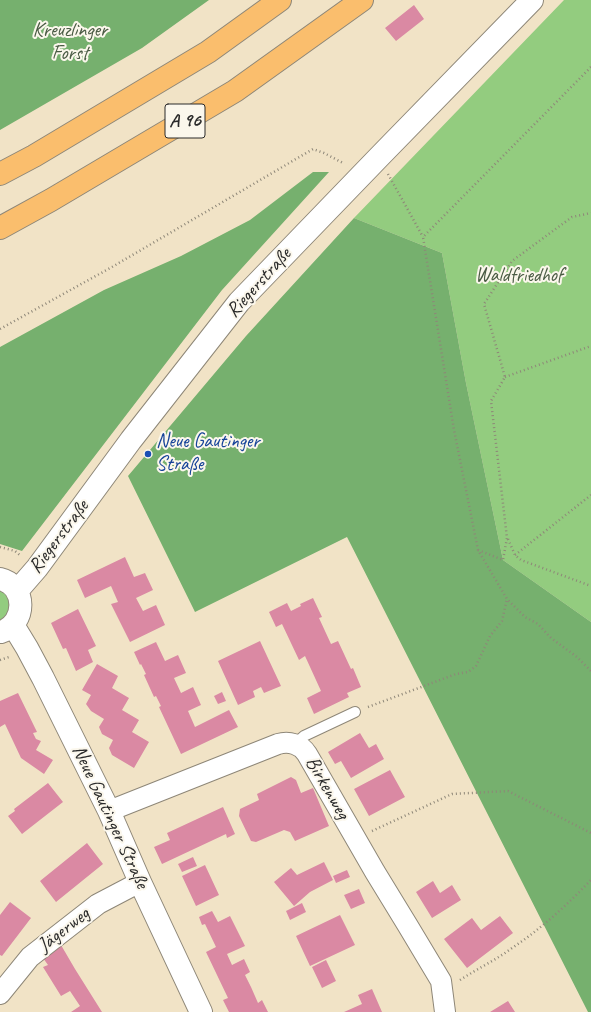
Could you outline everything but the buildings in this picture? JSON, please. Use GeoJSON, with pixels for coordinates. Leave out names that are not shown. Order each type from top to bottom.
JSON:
{"type":"FeatureCollection","features":[{"type":"Feature","properties":{"kind":"highway","name":"A 96"},"geometry":{"type":"LineString","coordinates":[[0,174],[34,156],[208,52],[280,0]]}},
{"type":"Feature","properties":{"kind":"highway","name":"A 96"},"geometry":{"type":"LineString","coordinates":[[0,228],[51,200],[235,91],[362,0]]}},
{"type":"Feature","properties":{"kind":"street","name":"Riegerstraße"},"geometry":{"type":"LineString","coordinates":[[9,585],[36,568],[131,440],[239,302],[532,0]]}},
{"type":"Feature","properties":{"kind":"street","name":"Neue Gautinger Straße"},"geometry":{"type":"LineString","coordinates":[[9,585],[21,600],[21,609],[18,618],[6,629],[27,648],[43,678],[109,811],[140,882],[201,1012]]}},
{"type":"Feature","properties":{"kind":"street","name":"Birkenweg"},"geometry":{"type":"LineString","coordinates":[[109,811],[278,744],[287,742],[302,746],[355,838],[441,981],[445,1012]]}},
{"type":"Feature","properties":{"kind":"street","name":"Jägerweg"},"geometry":{"type":"LineString","coordinates":[[0,994],[30,957],[36,952],[98,904],[140,882]]}},
{"type":"Feature","properties":{"kind":"lane"},"geometry":{"type":"LineString","coordinates":[[295,744],[304,736],[355,712]]}},
{"type":"Feature","properties":{"kind":"path"},"geometry":{"type":"LineString","coordinates":[[423,237],[591,67]]}},
{"type":"Feature","properties":{"kind":"path"},"geometry":{"type":"LineString","coordinates":[[0,329],[112,267],[313,149],[344,163]]}},
{"type":"Feature","properties":{"kind":"path"},"geometry":{"type":"LineString","coordinates":[[379,157],[423,237],[454,430],[478,550],[507,599],[525,617],[538,624],[551,638],[577,657],[591,672]]}},
{"type":"Feature","properties":{"kind":"path"},"geometry":{"type":"LineString","coordinates":[[505,378],[484,304],[512,261],[572,217],[591,213]]}},
{"type":"Feature","properties":{"kind":"path"},"geometry":{"type":"LineString","coordinates":[[478,550],[503,560],[507,538],[491,401],[505,378],[591,346]]}},
{"type":"Feature","properties":{"kind":"path"},"geometry":{"type":"LineString","coordinates":[[515,555],[591,495]]}},
{"type":"Feature","properties":{"kind":"path"},"geometry":{"type":"LineString","coordinates":[[507,538],[515,555],[521,560],[591,586]]}},
{"type":"Feature","properties":{"kind":"path"},"geometry":{"type":"LineString","coordinates":[[0,547],[15,551],[36,568]]}},
{"type":"Feature","properties":{"kind":"path"},"geometry":{"type":"LineString","coordinates":[[355,712],[456,674],[468,672],[476,666],[490,636],[502,621],[507,599]]}},
{"type":"Feature","properties":{"kind":"path"},"geometry":{"type":"LineString","coordinates":[[355,838],[452,794],[508,791],[591,833]]}},
{"type":"Feature","properties":{"kind":"path"},"geometry":{"type":"LineString","coordinates":[[443,991],[512,949],[534,932],[591,880]]}},
{"type":"Feature","properties":{"kind":"green space","name":"Kreuzlinger Forst"},"geometry":{"type":"Polygon","coordinates":[[[0,0],[209,0],[142,48],[0,130],[0,0]]]}},
{"type":"Feature","properties":{"kind":"green space","name":"Waldfriedhof"},"geometry":{"type":"Polygon","coordinates":[[[564,0],[591,0],[591,622],[503,560],[466,383],[442,253],[354,218],[564,0]]]}},
{"type":"Feature","properties":{"kind":"green space"},"geometry":{"type":"Polygon","coordinates":[[[313,172],[329,172],[222,290],[22,551],[0,544],[0,347],[104,290],[181,256],[250,220],[313,172]]]}},
{"type":"Feature","properties":{"kind":"green space"},"geometry":{"type":"Polygon","coordinates":[[[354,218],[442,253],[466,383],[503,560],[591,622],[591,1012],[588,1012],[347,537],[195,612],[128,476],[246,336],[354,218]]]}},
{"type":"Feature","properties":{"kind":"green space"},"geometry":{"type":"Polygon","coordinates":[[[0,589],[9,596],[10,614],[0,622],[0,589]]]}},
{"type":"Feature","properties":{"kind":"place","name":"Neue Gautinger Straße"},"geometry":{"type":"Point","coordinates":[148,454]}}]}
